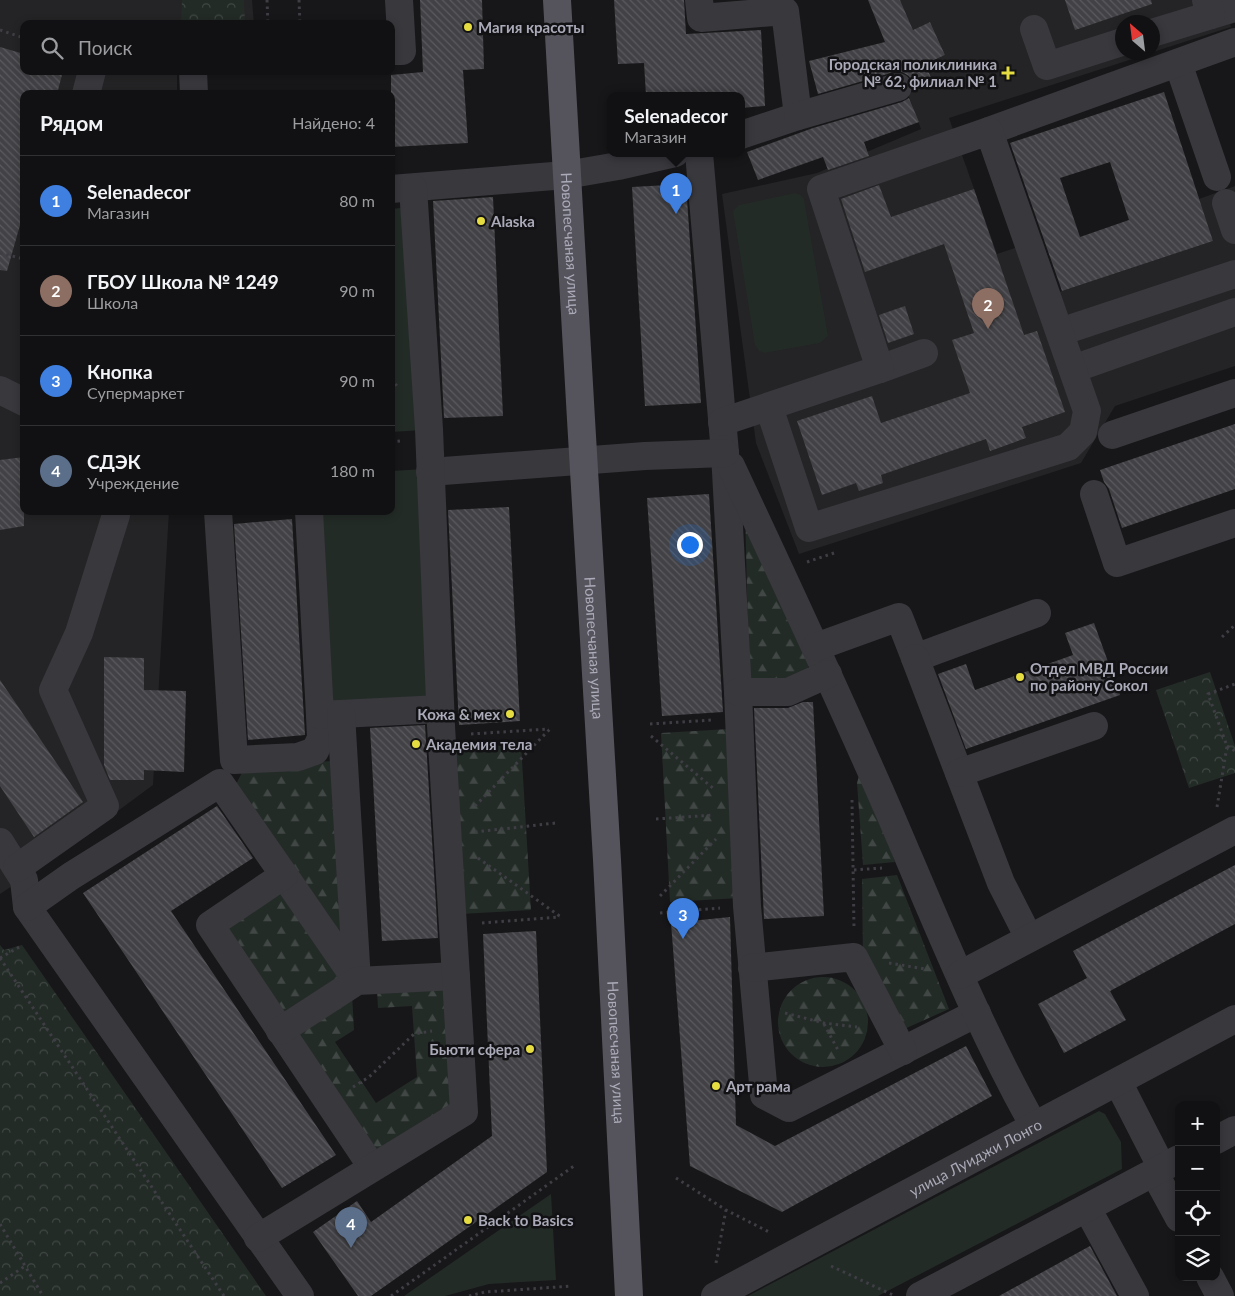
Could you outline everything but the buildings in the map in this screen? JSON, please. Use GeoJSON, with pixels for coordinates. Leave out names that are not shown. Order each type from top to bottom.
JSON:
{"type":"FeatureCollection","features":[{"type":"Feature","properties":{"kind":"main road","name":"Новопесчаная улица"},"geometry":{"type":"LineString","coordinates":[[557,0],[612,958],[629,1296]]}},
{"type":"Feature","properties":{"kind":"street"},"geometry":{"type":"LineString","coordinates":[[395,51],[402,50],[399,0]]}},
{"type":"Feature","properties":{"kind":"street"},"geometry":{"type":"LineString","coordinates":[[699,0],[701,18],[785,11],[798,116]]}},
{"type":"Feature","properties":{"kind":"street"},"geometry":{"type":"LineString","coordinates":[[1160,30],[1217,7]]}},
{"type":"Feature","properties":{"kind":"street"},"geometry":{"type":"LineString","coordinates":[[1034,29],[1047,66],[1115,44]]}},
{"type":"Feature","properties":{"kind":"street"},"geometry":{"type":"LineString","coordinates":[[880,369],[820,189],[989,131],[1235,42]]}},
{"type":"Feature","properties":{"kind":"street"},"geometry":{"type":"LineString","coordinates":[[1178,63],[1217,177]]}},
{"type":"Feature","properties":{"kind":"street"},"geometry":{"type":"LineString","coordinates":[[87,90],[91,75]]}},
{"type":"Feature","properties":{"kind":"street"},"geometry":{"type":"LineString","coordinates":[[193,75],[194,90]]}},
{"type":"Feature","properties":{"kind":"street"},"geometry":{"type":"LineString","coordinates":[[745,134],[898,87]]}},
{"type":"Feature","properties":{"kind":"street"},"geometry":{"type":"LineString","coordinates":[[769,407],[809,528],[1068,446],[1084,432],[1087,411],[989,131]]}},
{"type":"Feature","properties":{"kind":"street"},"geometry":{"type":"LineString","coordinates":[[258,1238],[464,1112],[441,736],[430,472],[402,189],[566,175],[657,157]]}},
{"type":"Feature","properties":{"kind":"street"},"geometry":{"type":"LineString","coordinates":[[698,157],[725,453],[738,692],[746,906],[764,1095],[789,1108],[977,1013]]}},
{"type":"Feature","properties":{"kind":"street"},"geometry":{"type":"LineString","coordinates":[[1226,203],[1235,230]]}},
{"type":"Feature","properties":{"kind":"street"},"geometry":{"type":"LineString","coordinates":[[1060,332],[1235,274]]}},
{"type":"Feature","properties":{"kind":"street"},"geometry":{"type":"LineString","coordinates":[[1072,369],[1235,312]]}},
{"type":"Feature","properties":{"kind":"street"},"geometry":{"type":"LineString","coordinates":[[722,422],[924,353]]}},
{"type":"Feature","properties":{"kind":"street"},"geometry":{"type":"LineString","coordinates":[[0,390],[20,400]]}},
{"type":"Feature","properties":{"kind":"street"},"geometry":{"type":"LineString","coordinates":[[1112,435],[1235,393]]}},
{"type":"Feature","properties":{"kind":"street"},"geometry":{"type":"LineString","coordinates":[[430,472],[725,453]]}},
{"type":"Feature","properties":{"kind":"street"},"geometry":{"type":"LineString","coordinates":[[725,453],[816,647],[977,1013],[1034,1126]]}},
{"type":"Feature","properties":{"kind":"street"},"geometry":{"type":"LineString","coordinates":[[1094,494],[1117,563],[1235,523]]}},
{"type":"Feature","properties":{"kind":"street"},"geometry":{"type":"LineString","coordinates":[[17,868],[104,806],[53,690],[78,633],[113,525],[114,515]]}},
{"type":"Feature","properties":{"kind":"street"},"geometry":{"type":"LineString","coordinates":[[218,515],[234,760],[298,757],[315,751],[330,714]]}},
{"type":"Feature","properties":{"kind":"street"},"geometry":{"type":"LineString","coordinates":[[309,515],[357,981]]}},
{"type":"Feature","properties":{"kind":"street"},"geometry":{"type":"LineString","coordinates":[[915,658],[1037,613]]}},
{"type":"Feature","properties":{"kind":"street"},"geometry":{"type":"LineString","coordinates":[[816,647],[900,617],[1001,883],[1030,938]]}},
{"type":"Feature","properties":{"kind":"street"},"geometry":{"type":"LineString","coordinates":[[738,692],[788,692],[828,674]]}},
{"type":"Feature","properties":{"kind":"street"},"geometry":{"type":"LineString","coordinates":[[330,714],[440,709]]}},
{"type":"Feature","properties":{"kind":"street"},"geometry":{"type":"LineString","coordinates":[[959,773],[1094,726]]}},
{"type":"Feature","properties":{"kind":"street"},"geometry":{"type":"LineString","coordinates":[[27,907],[71,876],[220,783],[357,981]]}},
{"type":"Feature","properties":{"kind":"street"},"geometry":{"type":"LineString","coordinates":[[960,975],[1223,835]]}},
{"type":"Feature","properties":{"kind":"street"},"geometry":{"type":"LineString","coordinates":[[0,842],[24,880],[27,907],[300,1296]]}},
{"type":"Feature","properties":{"kind":"street"},"geometry":{"type":"LineString","coordinates":[[284,875],[210,925],[372,1167]]}},
{"type":"Feature","properties":{"kind":"street"},"geometry":{"type":"LineString","coordinates":[[752,968],[854,957],[903,1051]]}},
{"type":"Feature","properties":{"kind":"street"},"geometry":{"type":"LineString","coordinates":[[280,1031],[357,981],[456,976]]}},
{"type":"Feature","properties":{"kind":"street","name":"улица Луиджи Лонго"},"geometry":{"type":"LineString","coordinates":[[715,1296],[1235,1019]]}},
{"type":"Feature","properties":{"kind":"street"},"geometry":{"type":"LineString","coordinates":[[1118,1082],[1165,1166],[1175,1203]]}},
{"type":"Feature","properties":{"kind":"street"},"geometry":{"type":"LineString","coordinates":[[1220,1138],[1235,1130]]}},
{"type":"Feature","properties":{"kind":"street"},"geometry":{"type":"LineString","coordinates":[[920,1296],[1165,1166]]}},
{"type":"Feature","properties":{"kind":"street"},"geometry":{"type":"LineString","coordinates":[[1087,1208],[1135,1296]]}},
{"type":"Feature","properties":{"kind":"street"},"geometry":{"type":"LineString","coordinates":[[1212,1281],[1220,1296]]}},
{"type":"Feature","properties":{"kind":"street"},"geometry":{"type":"LineString","coordinates":[[1227,1296],[1235,1291]]}},
{"type":"Feature","properties":{"kind":"path"},"geometry":{"type":"LineString","coordinates":[[266,0],[268,20]]}},
{"type":"Feature","properties":{"kind":"path"},"geometry":{"type":"LineString","coordinates":[[299,0],[300,20]]}},
{"type":"Feature","properties":{"kind":"path"},"geometry":{"type":"LineString","coordinates":[[0,30],[20,37]]}},
{"type":"Feature","properties":{"kind":"path"},"geometry":{"type":"LineString","coordinates":[[0,253],[20,258]]}},
{"type":"Feature","properties":{"kind":"path"},"geometry":{"type":"LineString","coordinates":[[1222,636],[1235,625]]}},
{"type":"Feature","properties":{"kind":"path"},"geometry":{"type":"LineString","coordinates":[[1223,835],[1227,746],[1208,694],[1235,684]]}},
{"type":"Feature","properties":{"kind":"path"},"geometry":{"type":"LineString","coordinates":[[650,724],[738,719]]}},
{"type":"Feature","properties":{"kind":"path"},"geometry":{"type":"LineString","coordinates":[[441,736],[550,729],[447,836]]}},
{"type":"Feature","properties":{"kind":"path"},"geometry":{"type":"LineString","coordinates":[[651,736],[742,812]]}},
{"type":"Feature","properties":{"kind":"path"},"geometry":{"type":"LineString","coordinates":[[1227,746],[1235,751]]}},
{"type":"Feature","properties":{"kind":"path"},"geometry":{"type":"LineString","coordinates":[[852,791],[854,957],[960,975]]}},
{"type":"Feature","properties":{"kind":"path"},"geometry":{"type":"LineString","coordinates":[[656,820],[742,812]]}},
{"type":"Feature","properties":{"kind":"path"},"geometry":{"type":"LineString","coordinates":[[660,896],[742,812]]}},
{"type":"Feature","properties":{"kind":"path"},"geometry":{"type":"LineString","coordinates":[[447,836],[556,823]]}},
{"type":"Feature","properties":{"kind":"path"},"geometry":{"type":"LineString","coordinates":[[447,836],[561,917],[452,925]]}},
{"type":"Feature","properties":{"kind":"path"},"geometry":{"type":"LineString","coordinates":[[660,913],[746,906]]}},
{"type":"Feature","properties":{"kind":"path"},"geometry":{"type":"LineString","coordinates":[[0,958],[224,1296]]}},
{"type":"Feature","properties":{"kind":"path"},"geometry":{"type":"LineString","coordinates":[[756,1004],[824,1023]]}},
{"type":"Feature","properties":{"kind":"path"},"geometry":{"type":"LineString","coordinates":[[328,1102],[369,1077],[414,1034],[460,1027]]}},
{"type":"Feature","properties":{"kind":"path"},"geometry":{"type":"LineString","coordinates":[[391,1296],[574,1166]]}},
{"type":"Feature","properties":{"kind":"path"},"geometry":{"type":"LineString","coordinates":[[676,1178],[726,1210],[772,1234]]}},
{"type":"Feature","properties":{"kind":"path"},"geometry":{"type":"LineString","coordinates":[[716,1264],[726,1210]]}},
{"type":"Feature","properties":{"kind":"path"},"geometry":{"type":"LineString","coordinates":[[0,1224],[44,1296]]}},
{"type":"Feature","properties":{"kind":"path"},"geometry":{"type":"LineString","coordinates":[[0,1283],[25,1266]]}},
{"type":"Feature","properties":{"kind":"path"},"geometry":{"type":"LineString","coordinates":[[470,1296],[485,1292],[572,1286]]}},
{"type":"Feature","properties":{"kind":"shaded area"},"geometry":{"type":"Polygon","coordinates":[[[0,0],[252,0],[254,20],[20,20],[20,75],[177,75],[177,90],[20,90],[20,515],[169,515],[153,785],[57,856],[0,894],[0,0]]]}},
{"type":"Feature","properties":{"kind":"shaded area"},"geometry":{"type":"Polygon","coordinates":[[[900,0],[1223,0],[1231,27],[1160,50],[1160,15],[1115,15],[1115,60],[1129,60],[949,118],[997,254],[1042,239],[1059,292],[1213,241],[1199,199],[1235,186],[1235,366],[1115,406],[1081,463],[799,554],[756,443],[722,194],[817,173],[921,129],[908,94],[933,82],[925,64],[945,55],[930,22],[913,30],[900,0]]]}},
{"type":"Feature","properties":{"kind":"green space"},"geometry":{"type":"Polygon","coordinates":[[[182,0],[244,0],[245,20],[181,20],[182,0]]]}},
{"type":"Feature","properties":{"kind":"green space"},"geometry":{"type":"Polygon","coordinates":[[[795,193],[801,195],[804,199],[828,336],[820,343],[764,353],[759,351],[755,345],[733,211],[739,205],[795,193]]]}},
{"type":"Feature","properties":{"kind":"green space"},"geometry":{"type":"Polygon","coordinates":[[[411,207],[423,430],[395,432],[395,209],[411,207]]]}},
{"type":"Feature","properties":{"kind":"green space"},"geometry":{"type":"Polygon","coordinates":[[[425,469],[439,702],[326,709],[314,515],[395,515],[395,471],[425,469]]]}},
{"type":"Feature","properties":{"kind":"green space"},"geometry":{"type":"Polygon","coordinates":[[[745,508],[811,660],[806,672],[789,679],[749,678],[745,508]]]}},
{"type":"Feature","properties":{"kind":"green space"},"geometry":{"type":"Polygon","coordinates":[[[1210,672],[1235,746],[1235,773],[1189,788],[1156,690],[1210,672]]]}},
{"type":"Feature","properties":{"kind":"green space"},"geometry":{"type":"Polygon","coordinates":[[[729,729],[739,898],[670,902],[661,733],[729,729]]]}},
{"type":"Feature","properties":{"kind":"green space"},"geometry":{"type":"Polygon","coordinates":[[[521,744],[531,910],[460,914],[451,749],[521,744]]]}},
{"type":"Feature","properties":{"kind":"green space"},"geometry":{"type":"Polygon","coordinates":[[[332,761],[344,948],[234,788],[245,767],[332,761]]]}},
{"type":"Feature","properties":{"kind":"green space"},"geometry":{"type":"Polygon","coordinates":[[[859,776],[865,776],[895,862],[863,865],[857,783],[859,776]]]}},
{"type":"Feature","properties":{"kind":"green space"},"geometry":{"type":"Polygon","coordinates":[[[897,875],[949,1009],[902,1030],[863,959],[862,879],[897,875]]]}},
{"type":"Feature","properties":{"kind":"green space"},"geometry":{"type":"Polygon","coordinates":[[[282,890],[342,978],[283,1016],[224,929],[282,890]]]}},
{"type":"Feature","properties":{"kind":"green space"},"geometry":{"type":"Polygon","coordinates":[[[0,945],[4,950],[22,945],[266,1296],[0,1296],[0,945]]]}},
{"type":"Feature","properties":{"kind":"green space"},"geometry":{"type":"Polygon","coordinates":[[[823,977],[840,980],[855,990],[865,1005],[868,1022],[865,1039],[855,1054],[840,1064],[823,1067],[806,1064],[791,1054],[781,1039],[778,1022],[781,1005],[791,990],[806,980],[823,977]]]}},
{"type":"Feature","properties":{"kind":"green space"},"geometry":{"type":"Polygon","coordinates":[[[448,985],[455,1107],[376,1155],[294,1032],[352,994],[354,1030],[335,1042],[376,1103],[417,1077],[412,1006],[378,1008],[377,990],[448,985]]]}},
{"type":"Feature","properties":{"kind":"green space"},"geometry":{"type":"Polygon","coordinates":[[[1099,1111],[1105,1114],[1121,1142],[1122,1169],[878,1296],[748,1296],[1099,1111]]]}},
{"type":"Feature","properties":{"kind":"green space"},"geometry":{"type":"Polygon","coordinates":[[[551,1194],[556,1280],[489,1284],[445,1296],[404,1296],[551,1194]]]}},
{"type":"Feature","properties":{"kind":"place","name":"Магия красоты"},"geometry":{"type":"Point","coordinates":[468,27]}},
{"type":"Feature","properties":{"kind":"place","name":"Городская поликлиника № 62, филиал № 1"},"geometry":{"type":"Point","coordinates":[1008,73]}},
{"type":"Feature","properties":{"kind":"place","name":"Selenadecor"},"geometry":{"type":"Point","coordinates":[676,214]}},
{"type":"Feature","properties":{"kind":"place","name":"Alaska"},"geometry":{"type":"Point","coordinates":[481,221]}},
{"type":"Feature","properties":{"kind":"place","name":"ГБОУ Школа № 1249"},"geometry":{"type":"Point","coordinates":[988,329]}},
{"type":"Feature","properties":{"kind":"place","name":"Отдел МВД России по району Сокол"},"geometry":{"type":"Point","coordinates":[1020,677]}},
{"type":"Feature","properties":{"kind":"place","name":"Кожа & мех"},"geometry":{"type":"Point","coordinates":[510,714]}},
{"type":"Feature","properties":{"kind":"place","name":"Академия тела"},"geometry":{"type":"Point","coordinates":[416,744]}},
{"type":"Feature","properties":{"kind":"place","name":"Кнопка"},"geometry":{"type":"Point","coordinates":[683,939]}},
{"type":"Feature","properties":{"kind":"place","name":"Бьюти сфера"},"geometry":{"type":"Point","coordinates":[530,1049]}},
{"type":"Feature","properties":{"kind":"place","name":"Арт рама"},"geometry":{"type":"Point","coordinates":[716,1086]}},
{"type":"Feature","properties":{"kind":"place","name":"Back to Basics"},"geometry":{"type":"Point","coordinates":[468,1220]}},
{"type":"Feature","properties":{"kind":"place","name":"СДЭК"},"geometry":{"type":"Point","coordinates":[351,1248]}}]}
